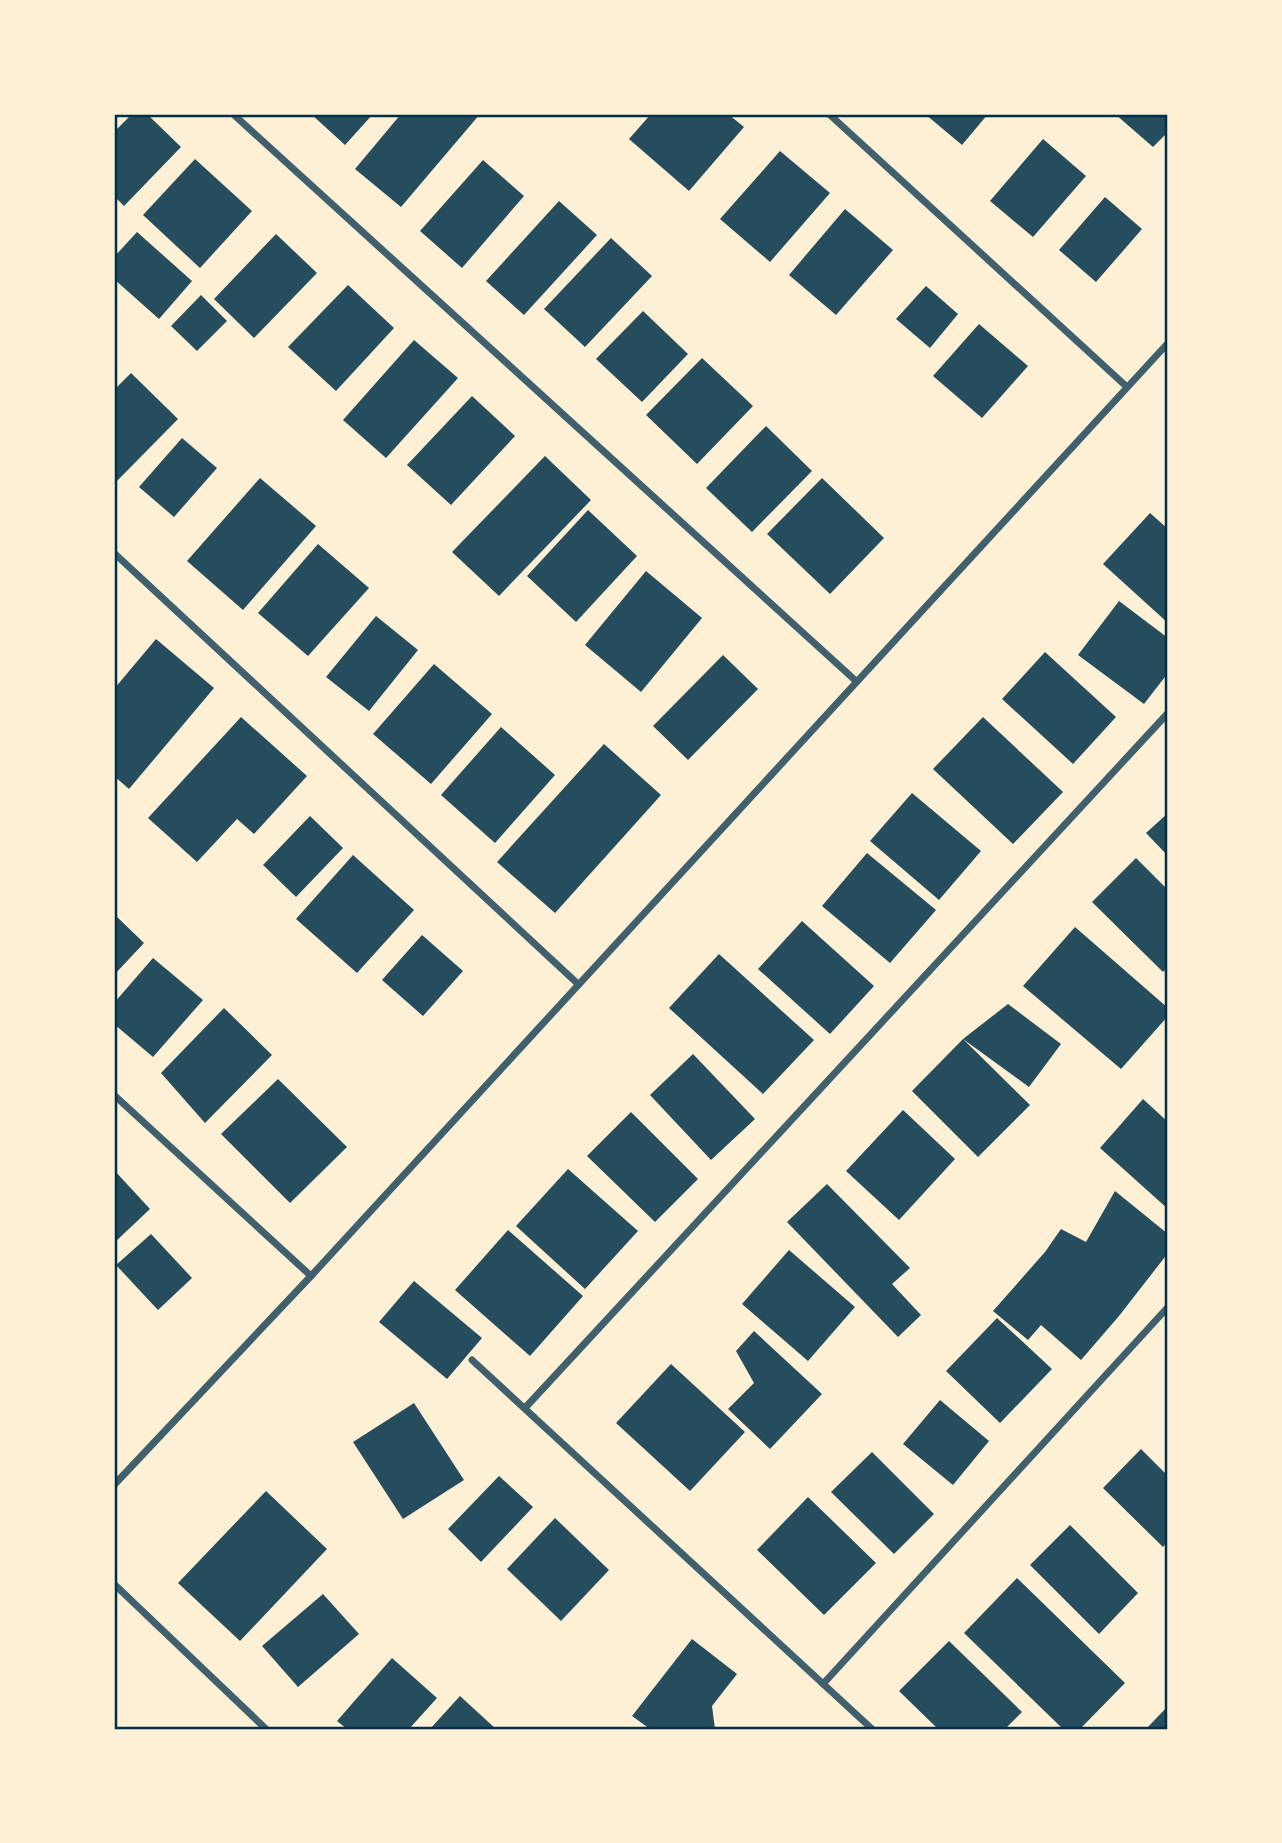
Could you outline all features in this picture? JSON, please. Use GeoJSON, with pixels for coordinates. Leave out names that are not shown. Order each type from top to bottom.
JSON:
{"type":"FeatureCollection","features":[{"type":"Feature","properties":{"kind":"street"},"geometry":{"type":"LineString","coordinates":[[233,114],[856,681]]}},
{"type":"Feature","properties":{"kind":"street"},"geometry":{"type":"LineString","coordinates":[[829,114],[1127,387]]}},
{"type":"Feature","properties":{"kind":"street"},"geometry":{"type":"LineString","coordinates":[[114,1485],[311,1276],[1168,343]]}},
{"type":"Feature","properties":{"kind":"street"},"geometry":{"type":"LineString","coordinates":[[114,553],[578,984]]}},
{"type":"Feature","properties":{"kind":"street"},"geometry":{"type":"LineString","coordinates":[[525,1408],[1168,713]]}},
{"type":"Feature","properties":{"kind":"street"},"geometry":{"type":"LineString","coordinates":[[114,1095],[311,1276]]}},
{"type":"Feature","properties":{"kind":"street"},"geometry":{"type":"LineString","coordinates":[[823,1684],[1168,1307]]}},
{"type":"Feature","properties":{"kind":"street"},"geometry":{"type":"LineString","coordinates":[[472,1360],[872,1729]]}},
{"type":"Feature","properties":{"kind":"street"},"geometry":{"type":"LineString","coordinates":[[114,1584],[266,1729]]}},
{"type":"Feature","properties":{"kind":"building"},"geometry":{"type":"Polygon","coordinates":[[[132,114],[147,114],[181,147],[124,206],[114,196],[114,132],[132,114]]]}},
{"type":"Feature","properties":{"kind":"building"},"geometry":{"type":"Polygon","coordinates":[[[311,114],[373,114],[345,145],[311,114]]]}},
{"type":"Feature","properties":{"kind":"building"},"geometry":{"type":"Polygon","coordinates":[[[401,114],[480,114],[401,207],[355,169],[401,114]]]}},
{"type":"Feature","properties":{"kind":"building"},"geometry":{"type":"Polygon","coordinates":[[[651,114],[728,114],[744,127],[689,191],[629,139],[651,114]]]}},
{"type":"Feature","properties":{"kind":"building"},"geometry":{"type":"Polygon","coordinates":[[[925,114],[988,114],[962,145],[925,114]]]}},
{"type":"Feature","properties":{"kind":"building"},"geometry":{"type":"Polygon","coordinates":[[[1115,114],[1168,114],[1168,132],[1153,147],[1115,114]]]}},
{"type":"Feature","properties":{"kind":"building"},"geometry":{"type":"Polygon","coordinates":[[[1043,139],[1086,176],[1033,237],[990,201],[1043,139]]]}},
{"type":"Feature","properties":{"kind":"building"},"geometry":{"type":"Polygon","coordinates":[[[780,151],[830,193],[770,262],[720,219],[780,151]]]}},
{"type":"Feature","properties":{"kind":"building"},"geometry":{"type":"Polygon","coordinates":[[[195,159],[252,211],[200,268],[143,215],[195,159]]]}},
{"type":"Feature","properties":{"kind":"building"},"geometry":{"type":"Polygon","coordinates":[[[483,160],[524,196],[462,268],[420,231],[483,160]]]}},
{"type":"Feature","properties":{"kind":"building"},"geometry":{"type":"Polygon","coordinates":[[[1105,197],[1142,229],[1096,282],[1059,250],[1105,197]]]}},
{"type":"Feature","properties":{"kind":"building"},"geometry":{"type":"Polygon","coordinates":[[[559,201],[597,235],[524,315],[486,281],[559,201]]]}},
{"type":"Feature","properties":{"kind":"building"},"geometry":{"type":"Polygon","coordinates":[[[845,209],[893,250],[836,315],[789,275],[845,209]]]}},
{"type":"Feature","properties":{"kind":"building"},"geometry":{"type":"Polygon","coordinates":[[[137,232],[192,281],[159,319],[114,279],[114,257],[137,232]]]}},
{"type":"Feature","properties":{"kind":"building"},"geometry":{"type":"Polygon","coordinates":[[[276,234],[317,273],[254,338],[214,299],[276,234]]]}},
{"type":"Feature","properties":{"kind":"building"},"geometry":{"type":"Polygon","coordinates":[[[611,238],[652,276],[585,347],[544,309],[611,238]]]}},
{"type":"Feature","properties":{"kind":"building"},"geometry":{"type":"Polygon","coordinates":[[[348,285],[394,328],[336,391],[288,347],[348,285]]]}},
{"type":"Feature","properties":{"kind":"building"},"geometry":{"type":"Polygon","coordinates":[[[926,286],[958,314],[930,348],[896,319],[926,286]]]}},
{"type":"Feature","properties":{"kind":"building"},"geometry":{"type":"Polygon","coordinates":[[[201,295],[227,321],[197,351],[171,326],[201,295]]]}},
{"type":"Feature","properties":{"kind":"building"},"geometry":{"type":"Polygon","coordinates":[[[643,311],[688,354],[642,402],[596,359],[643,311]]]}},
{"type":"Feature","properties":{"kind":"building"},"geometry":{"type":"Polygon","coordinates":[[[979,324],[1028,366],[982,418],[933,376],[979,324]]]}},
{"type":"Feature","properties":{"kind":"building"},"geometry":{"type":"Polygon","coordinates":[[[414,340],[458,378],[386,458],[343,420],[414,340]]]}},
{"type":"Feature","properties":{"kind":"building"},"geometry":{"type":"Polygon","coordinates":[[[702,358],[753,406],[697,464],[646,415],[702,358]]]}},
{"type":"Feature","properties":{"kind":"building"},"geometry":{"type":"Polygon","coordinates":[[[131,373],[178,419],[117,481],[114,479],[114,390],[131,373]]]}},
{"type":"Feature","properties":{"kind":"building"},"geometry":{"type":"Polygon","coordinates":[[[472,396],[515,436],[451,505],[407,465],[472,396]]]}},
{"type":"Feature","properties":{"kind":"building"},"geometry":{"type":"Polygon","coordinates":[[[766,426],[812,471],[752,532],[706,488],[766,426]]]}},
{"type":"Feature","properties":{"kind":"building"},"geometry":{"type":"Polygon","coordinates":[[[182,438],[217,468],[174,517],[139,487],[182,438]]]}},
{"type":"Feature","properties":{"kind":"building"},"geometry":{"type":"Polygon","coordinates":[[[545,456],[591,500],[499,596],[452,552],[545,456]]]}},
{"type":"Feature","properties":{"kind":"building"},"geometry":{"type":"Polygon","coordinates":[[[260,478],[316,526],[243,610],[187,561],[260,478]]]}},
{"type":"Feature","properties":{"kind":"building"},"geometry":{"type":"Polygon","coordinates":[[[822,478],[884,538],[830,594],[767,534],[822,478]]]}},
{"type":"Feature","properties":{"kind":"building"},"geometry":{"type":"Polygon","coordinates":[[[588,510],[637,556],[576,622],[527,576],[588,510]]]}},
{"type":"Feature","properties":{"kind":"building"},"geometry":{"type":"Polygon","coordinates":[[[1150,513],[1168,529],[1168,623],[1103,564],[1150,513]]]}},
{"type":"Feature","properties":{"kind":"building"},"geometry":{"type":"Polygon","coordinates":[[[318,544],[369,588],[308,656],[258,613],[318,544]]]}},
{"type":"Feature","properties":{"kind":"building"},"geometry":{"type":"Polygon","coordinates":[[[646,571],[702,618],[641,692],[585,645],[646,571]]]}},
{"type":"Feature","properties":{"kind":"building"},"geometry":{"type":"Polygon","coordinates":[[[1119,601],[1168,638],[1168,673],[1144,704],[1078,655],[1119,601]]]}},
{"type":"Feature","properties":{"kind":"building"},"geometry":{"type":"Polygon","coordinates":[[[376,616],[418,650],[369,711],[326,677],[376,616]]]}},
{"type":"Feature","properties":{"kind":"building"},"geometry":{"type":"Polygon","coordinates":[[[156,639],[214,688],[129,789],[114,776],[114,689],[156,639]]]}},
{"type":"Feature","properties":{"kind":"building"},"geometry":{"type":"Polygon","coordinates":[[[1045,652],[1116,717],[1073,764],[1002,699],[1045,652]]]}},
{"type":"Feature","properties":{"kind":"building"},"geometry":{"type":"Polygon","coordinates":[[[723,655],[758,689],[688,760],[653,726],[723,655]]]}},
{"type":"Feature","properties":{"kind":"building"},"geometry":{"type":"Polygon","coordinates":[[[434,664],[492,714],[431,784],[373,734],[434,664]]]}},
{"type":"Feature","properties":{"kind":"building"},"geometry":{"type":"Polygon","coordinates":[[[241,717],[307,776],[254,834],[237,819],[197,862],[148,818],[241,717]]]}},
{"type":"Feature","properties":{"kind":"building"},"geometry":{"type":"Polygon","coordinates":[[[983,717],[1063,792],[1013,844],[933,769],[983,717]]]}},
{"type":"Feature","properties":{"kind":"building"},"geometry":{"type":"Polygon","coordinates":[[[501,727],[555,775],[495,843],[441,795],[501,727]]]}},
{"type":"Feature","properties":{"kind":"building"},"geometry":{"type":"Polygon","coordinates":[[[604,744],[661,795],[555,913],[497,862],[604,744]]]}},
{"type":"Feature","properties":{"kind":"building"},"geometry":{"type":"Polygon","coordinates":[[[912,793],[981,851],[939,900],[870,841],[912,793]]]}},
{"type":"Feature","properties":{"kind":"building"},"geometry":{"type":"Polygon","coordinates":[[[1168,813],[1168,856],[1146,833],[1168,813]]]}},
{"type":"Feature","properties":{"kind":"building"},"geometry":{"type":"Polygon","coordinates":[[[310,816],[343,848],[296,897],[263,865],[310,816]]]}},
{"type":"Feature","properties":{"kind":"building"},"geometry":{"type":"Polygon","coordinates":[[[867,853],[936,910],[890,963],[822,906],[867,853]]]}},
{"type":"Feature","properties":{"kind":"building"},"geometry":{"type":"Polygon","coordinates":[[[353,855],[414,910],[357,973],[296,919],[353,855]]]}},
{"type":"Feature","properties":{"kind":"building"},"geometry":{"type":"Polygon","coordinates":[[[1136,858],[1168,890],[1168,967],[1163,972],[1092,902],[1136,858]]]}},
{"type":"Feature","properties":{"kind":"building"},"geometry":{"type":"Polygon","coordinates":[[[114,914],[144,943],[114,975],[114,914]]]}},
{"type":"Feature","properties":{"kind":"building"},"geometry":{"type":"Polygon","coordinates":[[[802,921],[874,986],[830,1034],[758,969],[802,921]]]}},
{"type":"Feature","properties":{"kind":"building"},"geometry":{"type":"Polygon","coordinates":[[[1075,927],[1168,1008],[1168,1016],[1121,1069],[1023,986],[1075,927]]]}},
{"type":"Feature","properties":{"kind":"building"},"geometry":{"type":"Polygon","coordinates":[[[422,935],[463,971],[423,1016],[382,980],[422,935]]]}},
{"type":"Feature","properties":{"kind":"building"},"geometry":{"type":"Polygon","coordinates":[[[719,954],[814,1040],[763,1094],[669,1008],[719,954]]]}},
{"type":"Feature","properties":{"kind":"building"},"geometry":{"type":"Polygon","coordinates":[[[153,958],[203,1000],[153,1057],[114,1024],[114,1003],[153,958]]]}},
{"type":"Feature","properties":{"kind":"building"},"geometry":{"type":"Polygon","coordinates":[[[1008,1004],[1061,1044],[1029,1087],[963,1039],[1008,1004]]]}},
{"type":"Feature","properties":{"kind":"building"},"geometry":{"type":"Polygon","coordinates":[[[224,1008],[272,1055],[205,1123],[161,1073],[224,1008]]]}},
{"type":"Feature","properties":{"kind":"building"},"geometry":{"type":"Polygon","coordinates":[[[963,1039],[1030,1105],[978,1157],[912,1091],[963,1039]]]}},
{"type":"Feature","properties":{"kind":"building"},"geometry":{"type":"Polygon","coordinates":[[[693,1054],[755,1119],[711,1160],[650,1095],[693,1054]]]}},
{"type":"Feature","properties":{"kind":"building"},"geometry":{"type":"Polygon","coordinates":[[[278,1079],[347,1147],[290,1203],[221,1134],[278,1079]]]}},
{"type":"Feature","properties":{"kind":"building"},"geometry":{"type":"Polygon","coordinates":[[[1143,1099],[1168,1122],[1168,1209],[1100,1148],[1143,1099]]]}},
{"type":"Feature","properties":{"kind":"building"},"geometry":{"type":"Polygon","coordinates":[[[903,1110],[955,1159],[899,1220],[846,1171],[903,1110]]]}},
{"type":"Feature","properties":{"kind":"building"},"geometry":{"type":"Polygon","coordinates":[[[631,1112],[698,1179],[655,1222],[587,1156],[631,1112]]]}},
{"type":"Feature","properties":{"kind":"building"},"geometry":{"type":"Polygon","coordinates":[[[568,1169],[638,1231],[585,1289],[516,1226],[568,1169]]]}},
{"type":"Feature","properties":{"kind":"building"},"geometry":{"type":"Polygon","coordinates":[[[114,1170],[150,1209],[114,1243],[114,1170]]]}},
{"type":"Feature","properties":{"kind":"building"},"geometry":{"type":"Polygon","coordinates":[[[827,1184],[910,1268],[892,1284],[921,1315],[898,1337],[787,1222],[827,1184]]]}},
{"type":"Feature","properties":{"kind":"building"},"geometry":{"type":"Polygon","coordinates":[[[1115,1191],[1168,1234],[1168,1253],[1081,1360],[1041,1325],[1028,1340],[993,1311],[1045,1252],[1061,1229],[1086,1242],[1115,1191]]]}},
{"type":"Feature","properties":{"kind":"building"},"geometry":{"type":"Polygon","coordinates":[[[508,1230],[583,1296],[530,1356],[455,1290],[508,1230]]]}},
{"type":"Feature","properties":{"kind":"building"},"geometry":{"type":"Polygon","coordinates":[[[151,1234],[192,1278],[158,1310],[116,1265],[151,1234]]]}},
{"type":"Feature","properties":{"kind":"building"},"geometry":{"type":"Polygon","coordinates":[[[789,1250],[855,1307],[808,1361],[742,1304],[789,1250]]]}},
{"type":"Feature","properties":{"kind":"building"},"geometry":{"type":"Polygon","coordinates":[[[414,1281],[482,1338],[447,1379],[379,1322],[414,1281]]]}},
{"type":"Feature","properties":{"kind":"building"},"geometry":{"type":"Polygon","coordinates":[[[997,1318],[1052,1369],[1000,1423],[946,1371],[997,1318]]]}},
{"type":"Feature","properties":{"kind":"building"},"geometry":{"type":"Polygon","coordinates":[[[754,1331],[822,1394],[770,1449],[728,1409],[754,1383],[736,1351],[754,1331]]]}},
{"type":"Feature","properties":{"kind":"building"},"geometry":{"type":"Polygon","coordinates":[[[671,1364],[745,1432],[690,1491],[616,1423],[671,1364]]]}},
{"type":"Feature","properties":{"kind":"building"},"geometry":{"type":"Polygon","coordinates":[[[940,1400],[989,1441],[953,1485],[903,1444],[940,1400]]]}},
{"type":"Feature","properties":{"kind":"building"},"geometry":{"type":"Polygon","coordinates":[[[414,1403],[464,1480],[403,1519],[353,1442],[414,1403]]]}},
{"type":"Feature","properties":{"kind":"building"},"geometry":{"type":"Polygon","coordinates":[[[1141,1449],[1168,1476],[1168,1541],[1163,1547],[1103,1488],[1141,1449]]]}},
{"type":"Feature","properties":{"kind":"building"},"geometry":{"type":"Polygon","coordinates":[[[872,1452],[934,1514],[894,1554],[831,1492],[872,1452]]]}},
{"type":"Feature","properties":{"kind":"building"},"geometry":{"type":"Polygon","coordinates":[[[499,1476],[533,1507],[481,1562],[448,1529],[499,1476]]]}},
{"type":"Feature","properties":{"kind":"building"},"geometry":{"type":"Polygon","coordinates":[[[266,1491],[327,1549],[240,1641],[178,1583],[266,1491]]]}},
{"type":"Feature","properties":{"kind":"building"},"geometry":{"type":"Polygon","coordinates":[[[808,1497],[876,1563],[824,1615],[757,1550],[808,1497]]]}},
{"type":"Feature","properties":{"kind":"building"},"geometry":{"type":"Polygon","coordinates":[[[555,1518],[609,1570],[561,1621],[507,1569],[555,1518]]]}},
{"type":"Feature","properties":{"kind":"building"},"geometry":{"type":"Polygon","coordinates":[[[1070,1525],[1138,1593],[1099,1634],[1030,1565],[1070,1525]]]}},
{"type":"Feature","properties":{"kind":"building"},"geometry":{"type":"Polygon","coordinates":[[[1017,1578],[1125,1683],[1080,1729],[1063,1729],[964,1633],[1017,1578]]]}},
{"type":"Feature","properties":{"kind":"building"},"geometry":{"type":"Polygon","coordinates":[[[323,1594],[359,1634],[298,1687],[262,1646],[323,1594]]]}},
{"type":"Feature","properties":{"kind":"building"},"geometry":{"type":"Polygon","coordinates":[[[692,1639],[737,1674],[712,1706],[715,1729],[650,1729],[632,1716],[692,1639]]]}},
{"type":"Feature","properties":{"kind":"building"},"geometry":{"type":"Polygon","coordinates":[[[949,1641],[1022,1712],[1005,1729],[938,1729],[899,1691],[949,1641]]]}},
{"type":"Feature","properties":{"kind":"building"},"geometry":{"type":"Polygon","coordinates":[[[392,1658],[437,1698],[409,1729],[347,1729],[337,1721],[392,1658]]]}},
{"type":"Feature","properties":{"kind":"building"},"geometry":{"type":"Polygon","coordinates":[[[460,1696],[496,1729],[430,1729],[460,1696]]]}},
{"type":"Feature","properties":{"kind":"building"},"geometry":{"type":"Polygon","coordinates":[[[1167,1707],[1168,1729],[1146,1729],[1167,1707]]]}}]}
